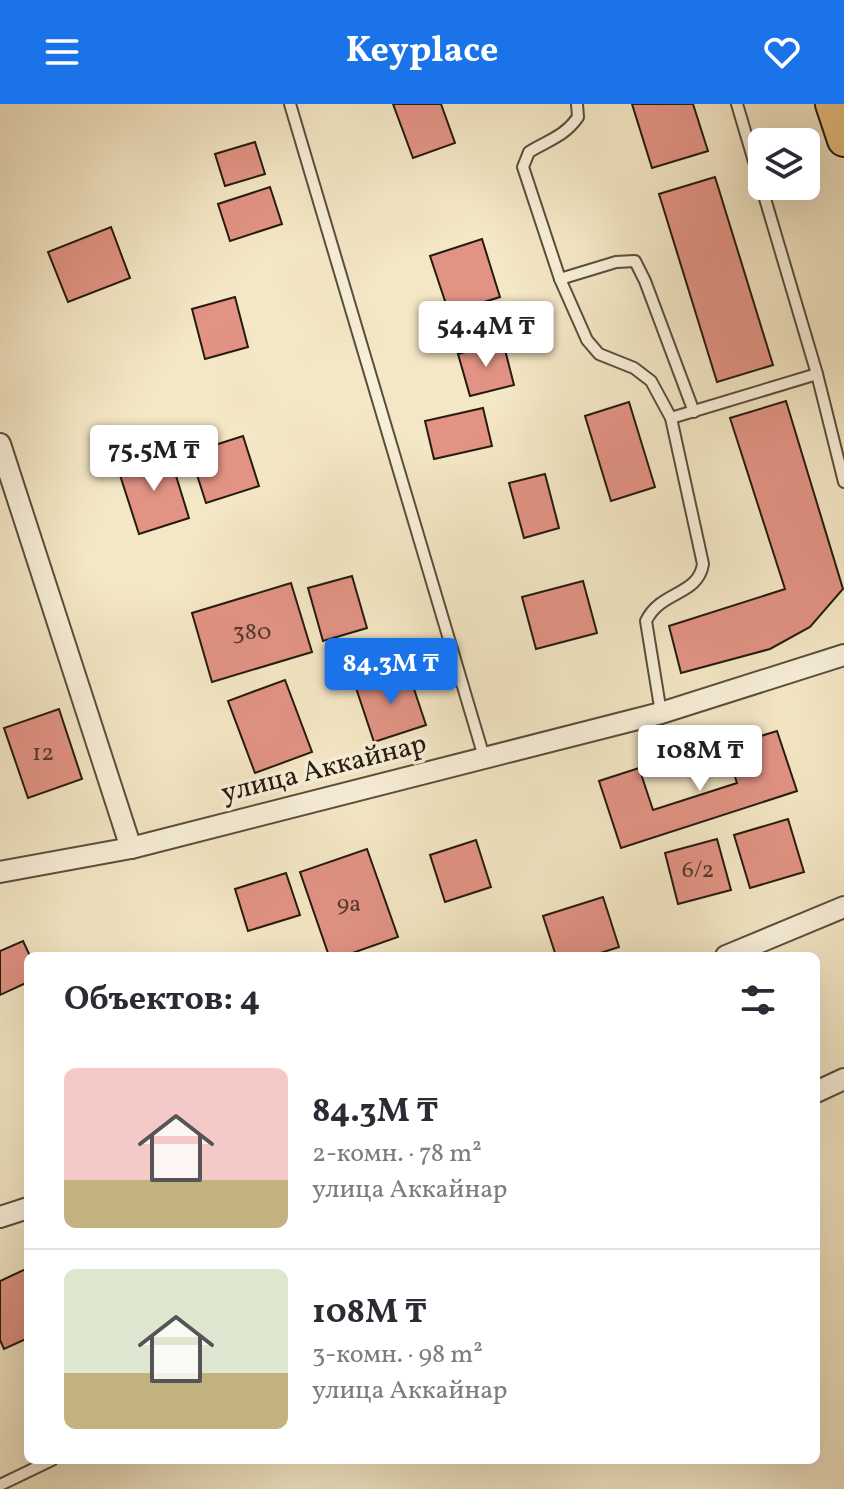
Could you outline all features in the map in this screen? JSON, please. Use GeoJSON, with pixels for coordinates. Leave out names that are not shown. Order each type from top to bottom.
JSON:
{"type":"FeatureCollection","features":[{"type":"Feature","properties":{"kind":"main road"},"geometry":{"type":"LineString","coordinates":[[832,104],[844,140]]}},
{"type":"Feature","properties":{"kind":"street"},"geometry":{"type":"LineString","coordinates":[[0,444],[131,848]]}},
{"type":"Feature","properties":{"kind":"street","name":"улица Аккайнар"},"geometry":{"type":"LineString","coordinates":[[0,872],[131,848],[661,713],[844,655]]}},
{"type":"Feature","properties":{"kind":"street"},"geometry":{"type":"LineString","coordinates":[[736,952],[844,907]]}},
{"type":"Feature","properties":{"kind":"street"},"geometry":{"type":"LineString","coordinates":[[820,1090],[844,1079]]}},
{"type":"Feature","properties":{"kind":"street"},"geometry":{"type":"LineString","coordinates":[[0,1217],[24,1209]]}},
{"type":"Feature","properties":{"kind":"lane"},"geometry":{"type":"LineString","coordinates":[[290,104],[484,757]]}},
{"type":"Feature","properties":{"kind":"lane"},"geometry":{"type":"LineString","coordinates":[[577,104],[578,117],[573,125],[562,136],[529,152],[523,167],[560,279],[592,348],[599,354],[634,368],[651,381],[671,418],[703,564],[701,575],[693,585],[663,600],[652,609],[646,621],[661,713]]}},
{"type":"Feature","properties":{"kind":"lane"},"geometry":{"type":"LineString","coordinates":[[737,104],[817,374],[844,482]]}},
{"type":"Feature","properties":{"kind":"lane"},"geometry":{"type":"LineString","coordinates":[[560,279],[616,262],[635,261],[694,412]]}},
{"type":"Feature","properties":{"kind":"lane"},"geometry":{"type":"LineString","coordinates":[[671,418],[817,374]]}},
{"type":"Feature","properties":{"kind":"lane"},"geometry":{"type":"LineString","coordinates":[[0,1485],[44,1464]]}},
{"type":"Feature","properties":{"kind":"building"},"geometry":{"type":"Polygon","coordinates":[[[393,104],[441,104],[455,143],[413,158],[393,104]]]}},
{"type":"Feature","properties":{"kind":"building"},"geometry":{"type":"Polygon","coordinates":[[[632,104],[693,104],[708,151],[652,168],[632,104]]]}},
{"type":"Feature","properties":{"kind":"building"},"geometry":{"type":"Polygon","coordinates":[[[255,142],[265,174],[225,186],[215,154],[255,142]]]}},
{"type":"Feature","properties":{"kind":"building"},"geometry":{"type":"Polygon","coordinates":[[[715,177],[773,365],[717,382],[659,194],[715,177]]]}},
{"type":"Feature","properties":{"kind":"building"},"geometry":{"type":"Polygon","coordinates":[[[270,187],[282,224],[230,241],[218,204],[270,187]]]}},
{"type":"Feature","properties":{"kind":"building"},"geometry":{"type":"Polygon","coordinates":[[[111,227],[130,278],[68,302],[48,252],[111,227]]]}},
{"type":"Feature","properties":{"kind":"building"},"geometry":{"type":"Polygon","coordinates":[[[482,239],[500,297],[449,313],[430,256],[482,239]]]}},
{"type":"Feature","properties":{"kind":"building"},"geometry":{"type":"Polygon","coordinates":[[[235,297],[248,347],[205,359],[192,309],[235,297]]]}},
{"type":"Feature","properties":{"kind":"building"},"geometry":{"type":"Polygon","coordinates":[[[503,342],[514,385],[470,396],[458,354],[503,342]]]}},
{"type":"Feature","properties":{"kind":"building"},"geometry":{"type":"Polygon","coordinates":[[[786,401],[843,589],[810,627],[770,649],[681,673],[669,626],[785,589],[730,418],[786,401]]]}},
{"type":"Feature","properties":{"kind":"building"},"geometry":{"type":"Polygon","coordinates":[[[629,402],[655,487],[611,501],[585,416],[629,402]]]}},
{"type":"Feature","properties":{"kind":"building"},"geometry":{"type":"Polygon","coordinates":[[[483,408],[492,446],[434,459],[425,421],[483,408]]]}},
{"type":"Feature","properties":{"kind":"building"},"geometry":{"type":"Polygon","coordinates":[[[243,436],[259,486],[206,503],[190,453],[243,436]]]}},
{"type":"Feature","properties":{"kind":"building"},"geometry":{"type":"Polygon","coordinates":[[[169,453],[189,518],[139,534],[118,469],[169,453]]]}},
{"type":"Feature","properties":{"kind":"building"},"geometry":{"type":"Polygon","coordinates":[[[545,474],[559,528],[524,538],[509,483],[545,474]]]}},
{"type":"Feature","properties":{"kind":"building"},"geometry":{"type":"Polygon","coordinates":[[[352,576],[367,628],[323,641],[308,588],[352,576]]]}},
{"type":"Feature","properties":{"kind":"building"},"geometry":{"type":"Polygon","coordinates":[[[583,581],[597,633],[536,649],[522,597],[583,581]]]}},
{"type":"Feature","properties":{"kind":"building"},"geometry":{"type":"Polygon","coordinates":[[[291,583],[312,652],[212,682],[192,613],[291,583]]]}},
{"type":"Feature","properties":{"kind":"building"},"geometry":{"type":"Polygon","coordinates":[[[408,671],[426,725],[374,742],[356,688],[408,671]]]}},
{"type":"Feature","properties":{"kind":"building"},"geometry":{"type":"Polygon","coordinates":[[[285,680],[312,752],[255,773],[228,701],[285,680]]]}},
{"type":"Feature","properties":{"kind":"building"},"geometry":{"type":"Polygon","coordinates":[[[59,709],[82,779],[28,798],[4,728],[59,709]]]}},
{"type":"Feature","properties":{"kind":"building"},"geometry":{"type":"Polygon","coordinates":[[[777,731],[797,791],[621,848],[599,781],[639,768],[653,810],[737,783],[725,747],[777,731]]]}},
{"type":"Feature","properties":{"kind":"building"},"geometry":{"type":"Polygon","coordinates":[[[788,819],[804,872],[750,888],[734,835],[788,819]]]}},
{"type":"Feature","properties":{"kind":"building"},"geometry":{"type":"Polygon","coordinates":[[[717,839],[731,890],[678,904],[665,853],[717,839]]]}},
{"type":"Feature","properties":{"kind":"building"},"geometry":{"type":"Polygon","coordinates":[[[476,840],[491,887],[445,902],[430,855],[476,840]]]}},
{"type":"Feature","properties":{"kind":"building"},"geometry":{"type":"Polygon","coordinates":[[[367,849],[398,937],[355,952],[328,952],[300,872],[367,849]]]}},
{"type":"Feature","properties":{"kind":"building"},"geometry":{"type":"Polygon","coordinates":[[[286,873],[300,915],[248,931],[235,889],[286,873]]]}},
{"type":"Feature","properties":{"kind":"building"},"geometry":{"type":"Polygon","coordinates":[[[603,897],[619,947],[603,952],[555,952],[543,916],[603,897]]]}},
{"type":"Feature","properties":{"kind":"building"},"geometry":{"type":"Polygon","coordinates":[[[23,941],[28,952],[24,952],[24,984],[0,995],[0,951],[23,941]]]}},
{"type":"Feature","properties":{"kind":"building"},"geometry":{"type":"Polygon","coordinates":[[[24,1270],[24,1340],[4,1349],[0,1340],[0,1281],[24,1270]]]}}]}
